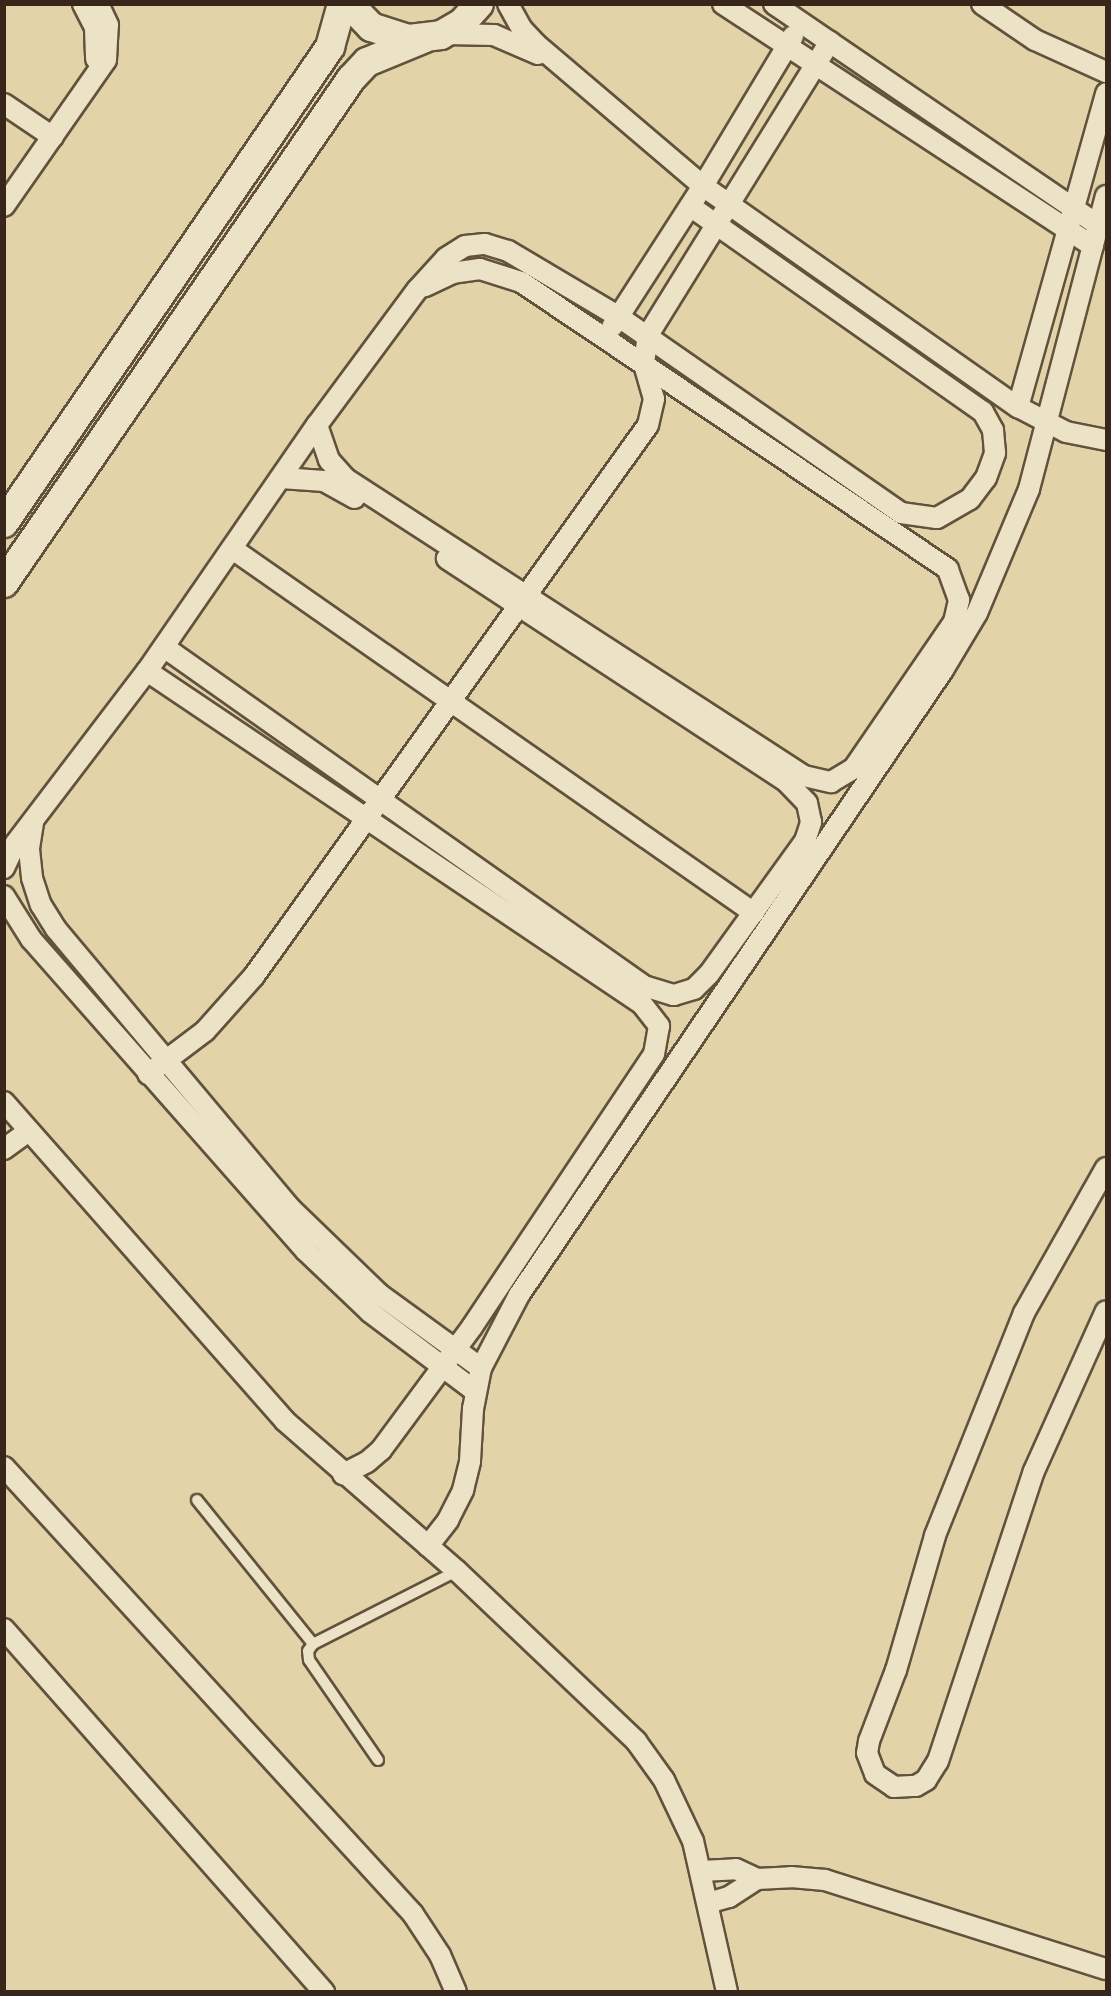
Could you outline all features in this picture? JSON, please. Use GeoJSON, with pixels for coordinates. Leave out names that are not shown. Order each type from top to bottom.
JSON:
{"type":"FeatureCollection","features":[{"type":"Feature","properties":{"kind":"street"},"geometry":{"type":"LineString","coordinates":[[83,4],[97,40],[95,65],[85,89]]}},
{"type":"Feature","properties":{"kind":"street"},"geometry":{"type":"LineString","coordinates":[[4,206],[100,71],[109,49],[108,26],[98,4]]}},
{"type":"Feature","properties":{"kind":"street"},"geometry":{"type":"LineString","coordinates":[[4,523],[330,48],[342,4]]}},
{"type":"Feature","properties":{"kind":"street"},"geometry":{"type":"LineString","coordinates":[[349,4],[361,19],[383,33],[432,37],[494,35],[562,66]]}},
{"type":"Feature","properties":{"kind":"street"},"geometry":{"type":"LineString","coordinates":[[4,583],[351,80],[367,62],[462,23],[479,4]]}},
{"type":"Feature","properties":{"kind":"street"},"geometry":{"type":"LineString","coordinates":[[508,4],[522,29],[703,186],[1018,407],[1046,424],[1107,440]]}},
{"type":"Feature","properties":{"kind":"street"},"geometry":{"type":"LineString","coordinates":[[723,4],[1093,246]]}},
{"type":"Feature","properties":{"kind":"street"},"geometry":{"type":"LineString","coordinates":[[774,4],[1099,226]]}},
{"type":"Feature","properties":{"kind":"street"},"geometry":{"type":"LineString","coordinates":[[982,4],[1035,40],[1107,72]]}},
{"type":"Feature","properties":{"kind":"street"},"geometry":{"type":"LineString","coordinates":[[606,337],[703,186],[801,23]]}},
{"type":"Feature","properties":{"kind":"street"},"geometry":{"type":"LineString","coordinates":[[148,1074],[167,1062],[205,1031],[239,995],[648,425],[654,399],[644,363],[648,335],[830,42]]}},
{"type":"Feature","properties":{"kind":"street"},"geometry":{"type":"LineString","coordinates":[[1018,407],[1107,93]]}},
{"type":"Feature","properties":{"kind":"street"},"geometry":{"type":"LineString","coordinates":[[4,104],[53,137]]}},
{"type":"Feature","properties":{"kind":"street"},"geometry":{"type":"LineString","coordinates":[[428,1546],[448,1520],[467,1476],[475,1391],[481,1368],[536,1266],[960,642],[1018,521],[1107,196]]}},
{"type":"Feature","properties":{"kind":"street"},"geometry":{"type":"LineString","coordinates":[[4,868],[15,844],[147,671],[234,550],[317,425],[417,290],[456,250],[485,244],[524,260],[648,335],[901,513],[937,518],[960,508],[979,489],[992,466],[996,440],[983,412],[690,206]]}},
{"type":"Feature","properties":{"kind":"street"},"geometry":{"type":"LineString","coordinates":[[281,478],[310,478],[338,487],[804,776],[822,783],[840,780],[854,768],[954,622],[957,588],[940,562],[606,337],[520,282],[493,271],[453,273],[417,290]]}},
{"type":"Feature","properties":{"kind":"street"},"geometry":{"type":"LineString","coordinates":[[164,647],[377,801],[644,986],[664,994],[685,993],[703,982],[810,832],[810,812],[802,794],[346,479],[323,449],[317,425]]}},
{"type":"Feature","properties":{"kind":"street"},"geometry":{"type":"LineString","coordinates":[[234,550],[753,913]]}},
{"type":"Feature","properties":{"kind":"street"},"geometry":{"type":"LineString","coordinates":[[147,671],[642,1004],[659,1026],[654,1054],[443,1368],[381,1450],[367,1462],[343,1474]]}},
{"type":"Feature","properties":{"kind":"street"},"geometry":{"type":"LineString","coordinates":[[34,820],[30,863],[41,905],[56,929],[311,1229],[379,1294],[454,1351],[481,1368]]}},
{"type":"Feature","properties":{"kind":"street"},"geometry":{"type":"LineString","coordinates":[[4,896],[25,932],[148,1074],[330,1275],[370,1312],[475,1391]]}},
{"type":"Feature","properties":{"kind":"street"},"geometry":{"type":"LineString","coordinates":[[4,1102],[285,1422],[457,1571],[636,1741],[675,1799],[701,1871],[727,1992]]}},
{"type":"Feature","properties":{"kind":"street"},"geometry":{"type":"LineString","coordinates":[[4,1149],[28,1131]]}},
{"type":"Feature","properties":{"kind":"street"},"geometry":{"type":"LineString","coordinates":[[1107,1168],[1059,1246],[1024,1313],[935,1536],[896,1670],[869,1741],[867,1753],[875,1774],[894,1787],[916,1786],[926,1780],[938,1761],[1034,1471],[1107,1311]]}},
{"type":"Feature","properties":{"kind":"street"},"geometry":{"type":"LineString","coordinates":[[4,1467],[413,1914],[440,1955],[456,1992]]}},
{"type":"Feature","properties":{"kind":"street"},"geometry":{"type":"LineString","coordinates":[[4,1629],[324,1992]]}},
{"type":"Feature","properties":{"kind":"street"},"geometry":{"type":"LineString","coordinates":[[701,1871],[736,1869],[757,1879],[808,1878],[841,1884],[1107,1969]]}},
{"type":"Feature","properties":{"kind":"street"},"geometry":{"type":"LineString","coordinates":[[708,1903],[739,1892],[757,1879]]}},
{"type":"Feature","properties":{"kind":"lane"},"geometry":{"type":"LineString","coordinates":[[197,1500],[313,1644]]}},
{"type":"Feature","properties":{"kind":"lane"},"geometry":{"type":"LineString","coordinates":[[378,1760],[309,1660],[308,1651],[313,1644],[457,1571]]}}]}
